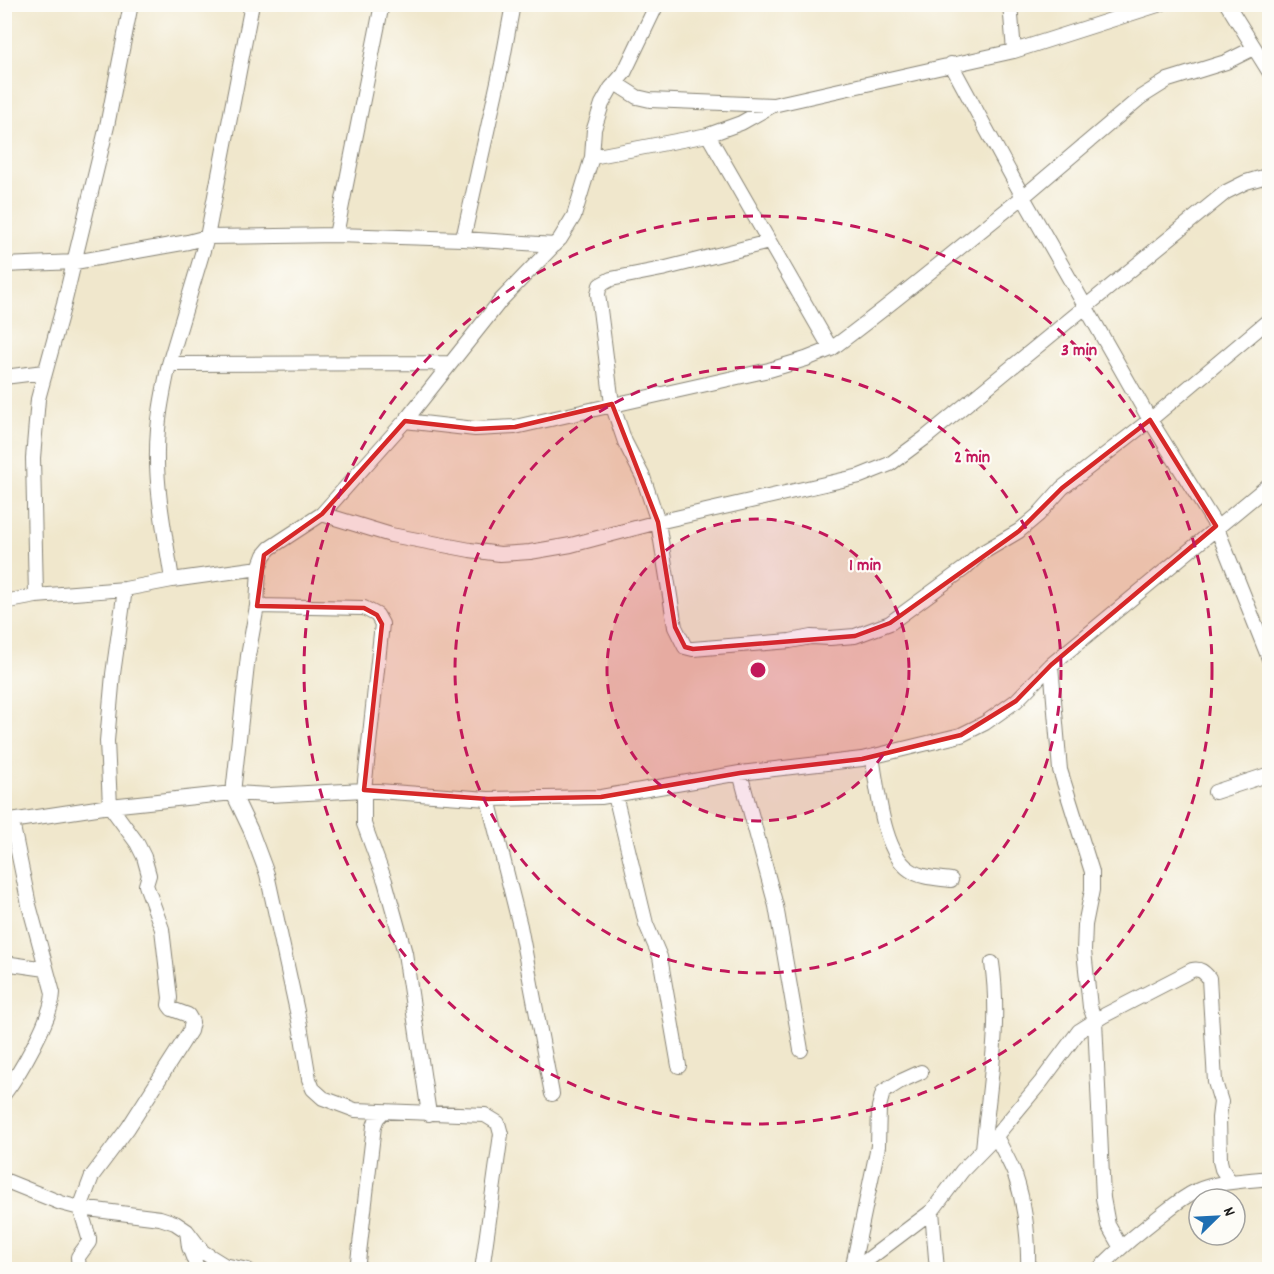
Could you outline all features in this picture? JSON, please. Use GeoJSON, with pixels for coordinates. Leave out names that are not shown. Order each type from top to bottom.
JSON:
{"type":"FeatureCollection","features":[{"type":"Feature","properties":{"kind":"street"},"geometry":{"type":"LineString","coordinates":[[36,596],[33,458],[38,399],[75,262],[107,126],[131,4]]}},
{"type":"Feature","properties":{"kind":"street"},"geometry":{"type":"LineString","coordinates":[[172,580],[156,452],[160,403],[169,364],[207,237],[252,4]]}},
{"type":"Feature","properties":{"kind":"street"},"geometry":{"type":"LineString","coordinates":[[336,234],[382,4]]}},
{"type":"Feature","properties":{"kind":"street"},"geometry":{"type":"LineString","coordinates":[[463,240],[513,4]]}},
{"type":"Feature","properties":{"kind":"street"},"geometry":{"type":"LineString","coordinates":[[482,1269],[501,1134],[498,1123],[485,1115],[355,1110],[323,1098],[314,1089],[309,1079],[300,1025],[267,874],[233,794],[248,656],[257,606],[259,568],[264,555],[270,548],[322,514],[405,420],[501,300],[555,245],[574,216],[592,157],[594,129],[602,104],[624,73],[657,4]]}},
{"type":"Feature","properties":{"kind":"street"},"geometry":{"type":"LineString","coordinates":[[1010,4],[1014,51]]}},
{"type":"Feature","properties":{"kind":"street"},"geometry":{"type":"LineString","coordinates":[[615,83],[637,97],[650,100],[773,105],[1014,51],[1161,4]]}},
{"type":"Feature","properties":{"kind":"street"},"geometry":{"type":"LineString","coordinates":[[1227,4],[1269,73]]}},
{"type":"Feature","properties":{"kind":"street"},"geometry":{"type":"LineString","coordinates":[[405,420],[475,429],[514,427],[769,370],[831,349],[879,314],[1023,197],[1141,97],[1168,80],[1226,62],[1254,48]]}},
{"type":"Feature","properties":{"kind":"street"},"geometry":{"type":"LineString","coordinates":[[951,64],[1085,309],[1216,526],[1269,661]]}},
{"type":"Feature","properties":{"kind":"street"},"geometry":{"type":"LineString","coordinates":[[592,157],[708,135],[741,123],[773,105]]}},
{"type":"Feature","properties":{"kind":"street"},"geometry":{"type":"LineString","coordinates":[[708,135],[831,349]]}},
{"type":"Feature","properties":{"kind":"street"},"geometry":{"type":"LineString","coordinates":[[322,514],[391,535],[470,550],[500,554],[530,552],[571,545],[658,522],[860,476],[890,464],[925,438],[1226,192],[1246,182],[1269,175]]}},
{"type":"Feature","properties":{"kind":"street"},"geometry":{"type":"LineString","coordinates":[[4,265],[75,262],[207,237],[336,234],[555,245]]}},
{"type":"Feature","properties":{"kind":"street"},"geometry":{"type":"LineString","coordinates":[[769,242],[662,269],[610,279],[600,285],[599,303],[612,404],[625,442],[643,477],[658,522],[675,627],[685,646],[693,649],[811,637],[855,636],[890,623],[965,568],[980,554],[1019,531],[1038,515],[1062,488],[1150,420],[1269,319]]}},
{"type":"Feature","properties":{"kind":"street"},"geometry":{"type":"LineString","coordinates":[[169,364],[451,363]]}},
{"type":"Feature","properties":{"kind":"street"},"geometry":{"type":"LineString","coordinates":[[4,377],[44,372]]}},
{"type":"Feature","properties":{"kind":"street"},"geometry":{"type":"LineString","coordinates":[[4,1094],[18,1076],[52,1006],[53,993],[8,822],[110,806],[233,794],[270,795],[364,790],[488,800],[601,797],[740,773],[872,757],[961,735],[985,723],[1016,701],[1051,665],[1269,484]]}},
{"type":"Feature","properties":{"kind":"street"},"geometry":{"type":"LineString","coordinates":[[4,602],[36,596],[125,589],[259,568]]}},
{"type":"Feature","properties":{"kind":"street"},"geometry":{"type":"LineString","coordinates":[[79,1269],[78,1257],[89,1242],[80,1208],[92,1176],[128,1128],[190,1031],[192,1022],[188,1015],[172,1010],[169,1005],[162,929],[146,885],[149,875],[144,857],[137,843],[110,806],[107,741],[125,589]]}},
{"type":"Feature","properties":{"kind":"street"},"geometry":{"type":"LineString","coordinates":[[257,606],[364,608],[377,615],[382,624],[364,790],[364,824],[385,881],[405,953],[429,1114]]}},
{"type":"Feature","properties":{"kind":"street"},"geometry":{"type":"LineString","coordinates":[[1051,665],[1060,770],[1092,872],[1092,890],[1085,925],[1084,951],[1090,1007],[1095,1020],[1102,1198],[1108,1225],[1121,1248]]}},
{"type":"Feature","properties":{"kind":"street"},"geometry":{"type":"LineString","coordinates":[[872,757],[887,833],[897,858],[909,870],[921,876],[951,880]]}},
{"type":"Feature","properties":{"kind":"street"},"geometry":{"type":"LineString","coordinates":[[740,773],[776,906],[801,1050]]}},
{"type":"Feature","properties":{"kind":"street"},"geometry":{"type":"LineString","coordinates":[[1215,792],[1269,774]]}},
{"type":"Feature","properties":{"kind":"street"},"geometry":{"type":"LineString","coordinates":[[615,795],[646,924],[660,957],[679,1066]]}},
{"type":"Feature","properties":{"kind":"street"},"geometry":{"type":"LineString","coordinates":[[488,800],[520,926],[552,1094]]}},
{"type":"Feature","properties":{"kind":"street"},"geometry":{"type":"LineString","coordinates":[[4,963],[46,969]]}},
{"type":"Feature","properties":{"kind":"street"},"geometry":{"type":"LineString","coordinates":[[983,1149],[996,1017],[996,989],[992,963]]}},
{"type":"Feature","properties":{"kind":"street"},"geometry":{"type":"LineString","coordinates":[[853,1269],[932,1211],[962,1171],[996,1136],[1041,1082],[1078,1031],[1192,969],[1198,969],[1209,978],[1215,1082],[1221,1102],[1220,1161],[1225,1177],[1230,1182]]}},
{"type":"Feature","properties":{"kind":"street"},"geometry":{"type":"LineString","coordinates":[[853,1269],[878,1146],[879,1107],[883,1092],[921,1072]]}},
{"type":"Feature","properties":{"kind":"street"},"geometry":{"type":"LineString","coordinates":[[357,1269],[374,1125],[383,1112]]}},
{"type":"Feature","properties":{"kind":"street"},"geometry":{"type":"LineString","coordinates":[[996,1136],[1014,1173],[1022,1203],[1028,1269]]}},
{"type":"Feature","properties":{"kind":"street"},"geometry":{"type":"LineString","coordinates":[[1098,1269],[1190,1194],[1230,1182],[1269,1178]]}},
{"type":"Feature","properties":{"kind":"street"},"geometry":{"type":"LineString","coordinates":[[4,1180],[61,1203],[80,1208],[160,1218],[175,1223],[187,1231],[203,1252],[224,1265],[249,1269]]}},
{"type":"Feature","properties":{"kind":"street"},"geometry":{"type":"LineString","coordinates":[[932,1211],[937,1269]]}},
{"type":"Feature","properties":{"kind":"street"},"geometry":{"type":"LineString","coordinates":[[187,1231],[189,1247],[198,1269]]}},
{"type":"Feature","properties":{"kind":"highlighted area"},"geometry":{"type":"Polygon","coordinates":[[[612,404],[658,522],[675,627],[685,647],[693,649],[855,636],[890,623],[1019,531],[1062,488],[1150,420],[1216,526],[1051,665],[1016,701],[961,735],[862,759],[740,773],[601,797],[488,799],[364,790],[382,624],[377,615],[364,608],[257,606],[264,555],[322,514],[405,421],[475,429],[515,427],[612,404]]]}}]}
